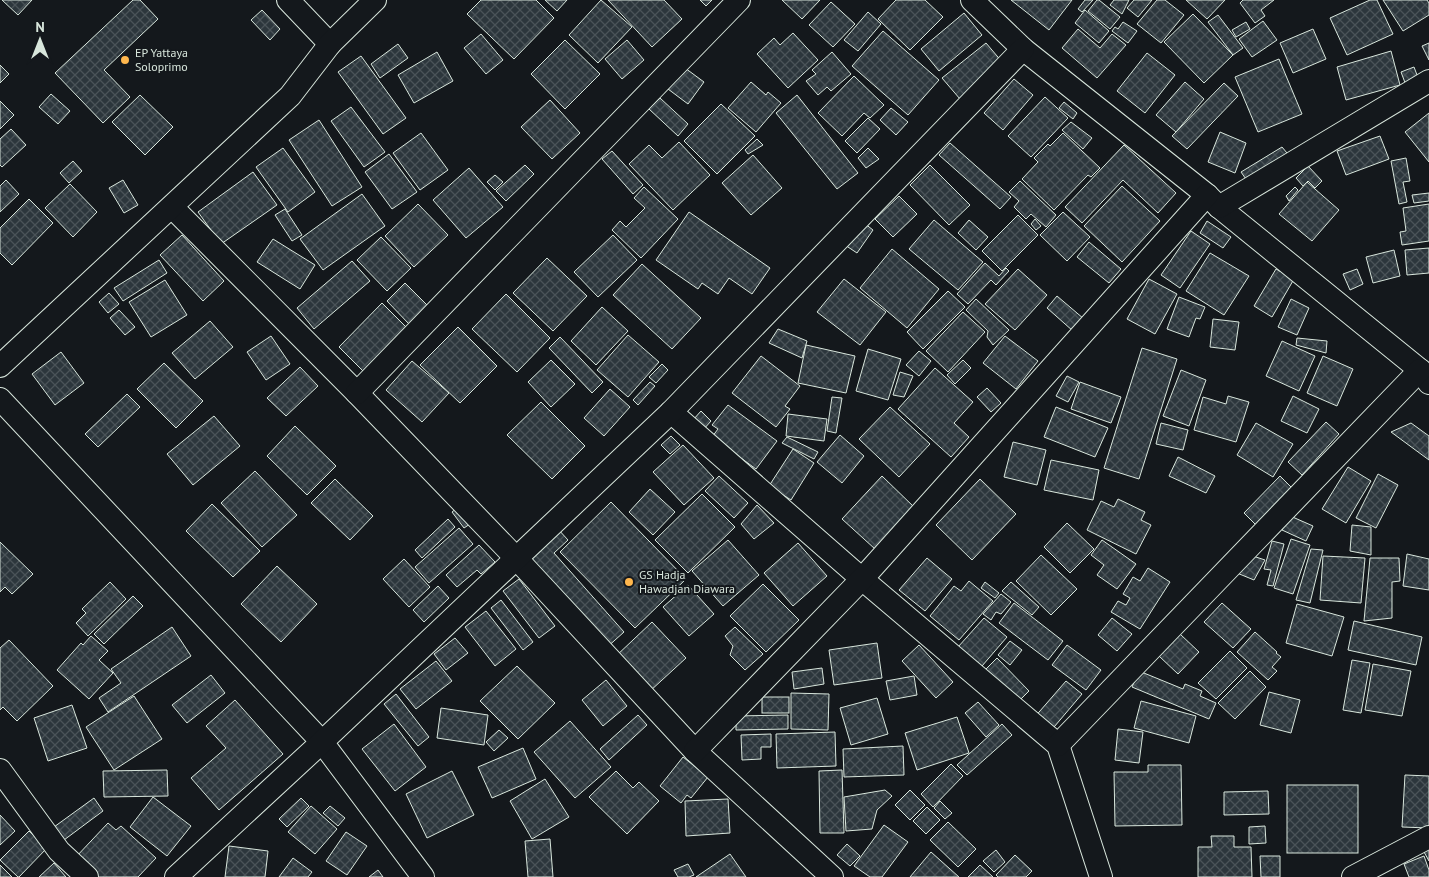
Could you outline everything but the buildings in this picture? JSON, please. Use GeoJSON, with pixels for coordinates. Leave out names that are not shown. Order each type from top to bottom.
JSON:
{"type":"FeatureCollection","features":[{"type":"Feature","properties":{"kind":"street"},"geometry":{"type":"LineString","coordinates":[[288,0],[330,44]]}},
{"type":"Feature","properties":{"kind":"street"},"geometry":{"type":"LineString","coordinates":[[0,366],[172,208],[290,96],[330,44],[375,0]]}},
{"type":"Feature","properties":{"kind":"street"},"geometry":{"type":"LineString","coordinates":[[357,393],[739,0]]}},
{"type":"Feature","properties":{"kind":"street"},"geometry":{"type":"LineString","coordinates":[[972,0],[1023,49],[1213,201],[1424,377],[1058,745]]}},
{"type":"Feature","properties":{"kind":"street"},"geometry":{"type":"LineString","coordinates":[[176,877],[322,742],[670,412],[1023,49]]}},
{"type":"Feature","properties":{"kind":"street"},"geometry":{"type":"LineString","coordinates":[[694,751],[862,579],[1213,201],[1429,81]]}},
{"type":"Feature","properties":{"kind":"street"},"geometry":{"type":"LineString","coordinates":[[172,208],[357,393],[516,558],[694,751],[832,877]]}},
{"type":"Feature","properties":{"kind":"street"},"geometry":{"type":"LineString","coordinates":[[0,399],[322,742],[423,877]]}},
{"type":"Feature","properties":{"kind":"street"},"geometry":{"type":"LineString","coordinates":[[670,412],[862,579],[1058,745],[1101,877]]}},
{"type":"Feature","properties":{"kind":"street"},"geometry":{"type":"LineString","coordinates":[[0,770],[60,851],[87,877]]}},
{"type":"Feature","properties":{"kind":"street"},"geometry":{"type":"LineString","coordinates":[[1353,877],[1390,868],[1429,838]]}},
{"type":"Feature","properties":{"kind":"place","name":"EP Yattaya Soloprimo"},"geometry":{"type":"Point","coordinates":[125,60]}},
{"type":"Feature","properties":{"kind":"place","name":"GS Hadja Hawadjan Diawara"},"geometry":{"type":"Point","coordinates":[629,582]}}]}
